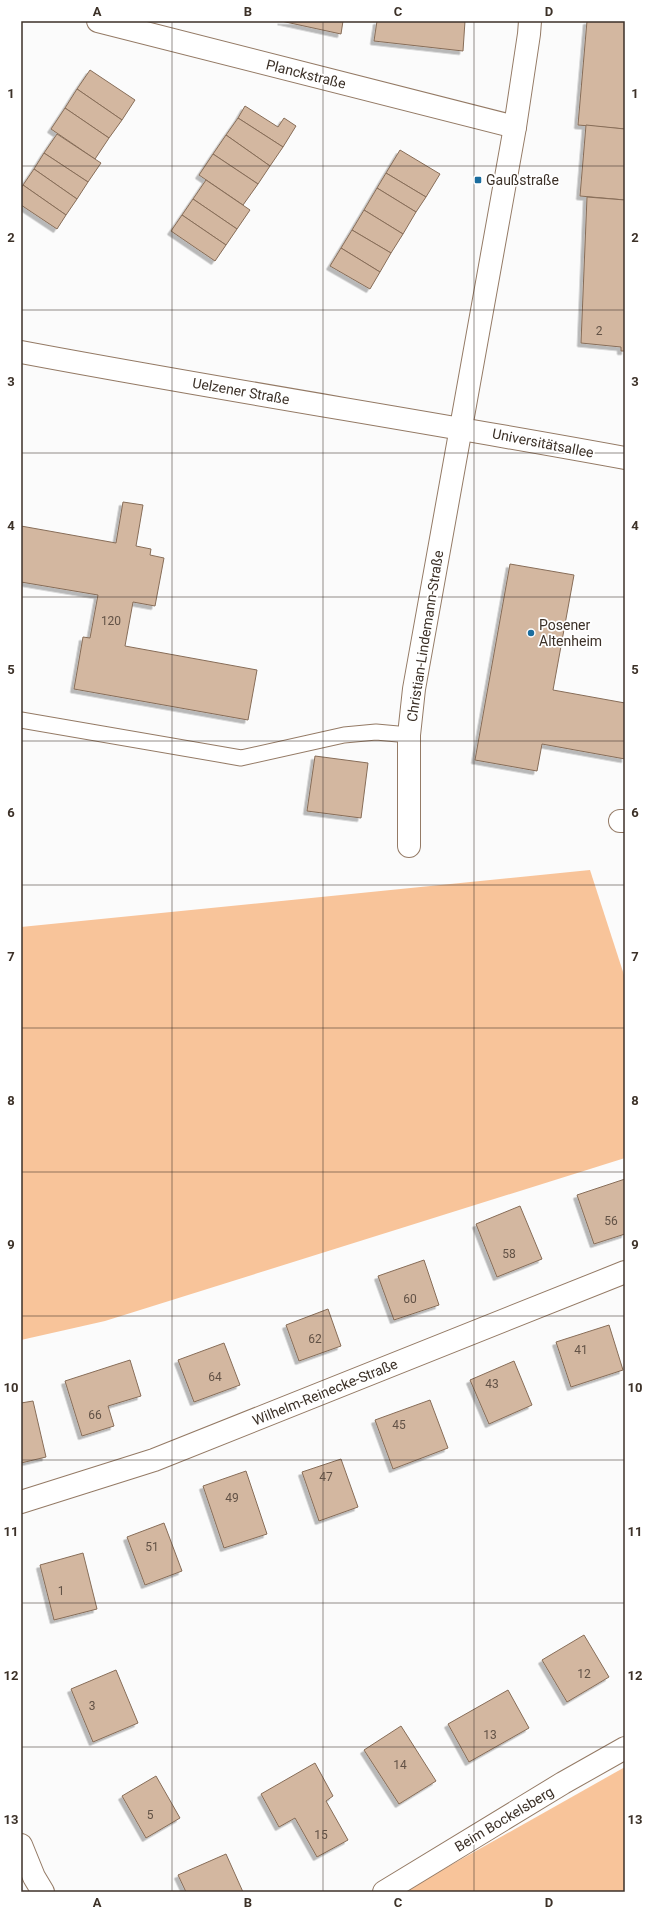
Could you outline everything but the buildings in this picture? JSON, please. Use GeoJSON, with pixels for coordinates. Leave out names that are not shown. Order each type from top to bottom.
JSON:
{"type":"FeatureCollection","features":[{"type":"Feature","properties":{"kind":"street","name":"Planckstraße"},"geometry":{"type":"LineString","coordinates":[[98,21],[515,127]]}},
{"type":"Feature","properties":{"kind":"street"},"geometry":{"type":"LineString","coordinates":[[461,428],[515,127],[530,21]]}},
{"type":"Feature","properties":{"kind":"street","name":"Uelzener Straße"},"geometry":{"type":"LineString","coordinates":[[21,352],[378,416],[461,428]]}},
{"type":"Feature","properties":{"kind":"street","name":"Universitätsallee"},"geometry":{"type":"LineString","coordinates":[[461,428],[625,458]]}},
{"type":"Feature","properties":{"kind":"street","name":"Christian-Lindemann-Straße"},"geometry":{"type":"LineString","coordinates":[[409,846],[409,735],[414,689],[461,428]]}},
{"type":"Feature","properties":{"kind":"street","name":"Wilhelm-Reinecke-Straße"},"geometry":{"type":"LineString","coordinates":[[21,1502],[154,1460],[625,1272]]}},
{"type":"Feature","properties":{"kind":"street","name":"Beim Bockelsberg"},"geometry":{"type":"LineString","coordinates":[[384,1892],[625,1748]]}},
{"type":"Feature","properties":{"kind":"street"},"geometry":{"type":"LineString","coordinates":[[21,1845],[33,1884]]}},
{"type":"Feature","properties":{"kind":"lane"},"geometry":{"type":"LineString","coordinates":[[21,720],[241,758],[344,736],[376,732],[409,735]]}},
{"type":"Feature","properties":{"kind":"shaded area"},"geometry":{"type":"Polygon","coordinates":[[[590,870],[625,978],[625,1158],[105,1321],[21,1340],[21,927],[590,870]]]}},
{"type":"Feature","properties":{"kind":"shaded area"},"geometry":{"type":"Polygon","coordinates":[[[625,1767],[625,1892],[403,1892],[625,1767]]]}},
{"type":"Feature","properties":{"kind":"place","name":"Gaußstraße"},"geometry":{"type":"Point","coordinates":[478,180]}},
{"type":"Feature","properties":{"kind":"place","name":"Posener Altenheim"},"geometry":{"type":"Point","coordinates":[531,633]}}]}
